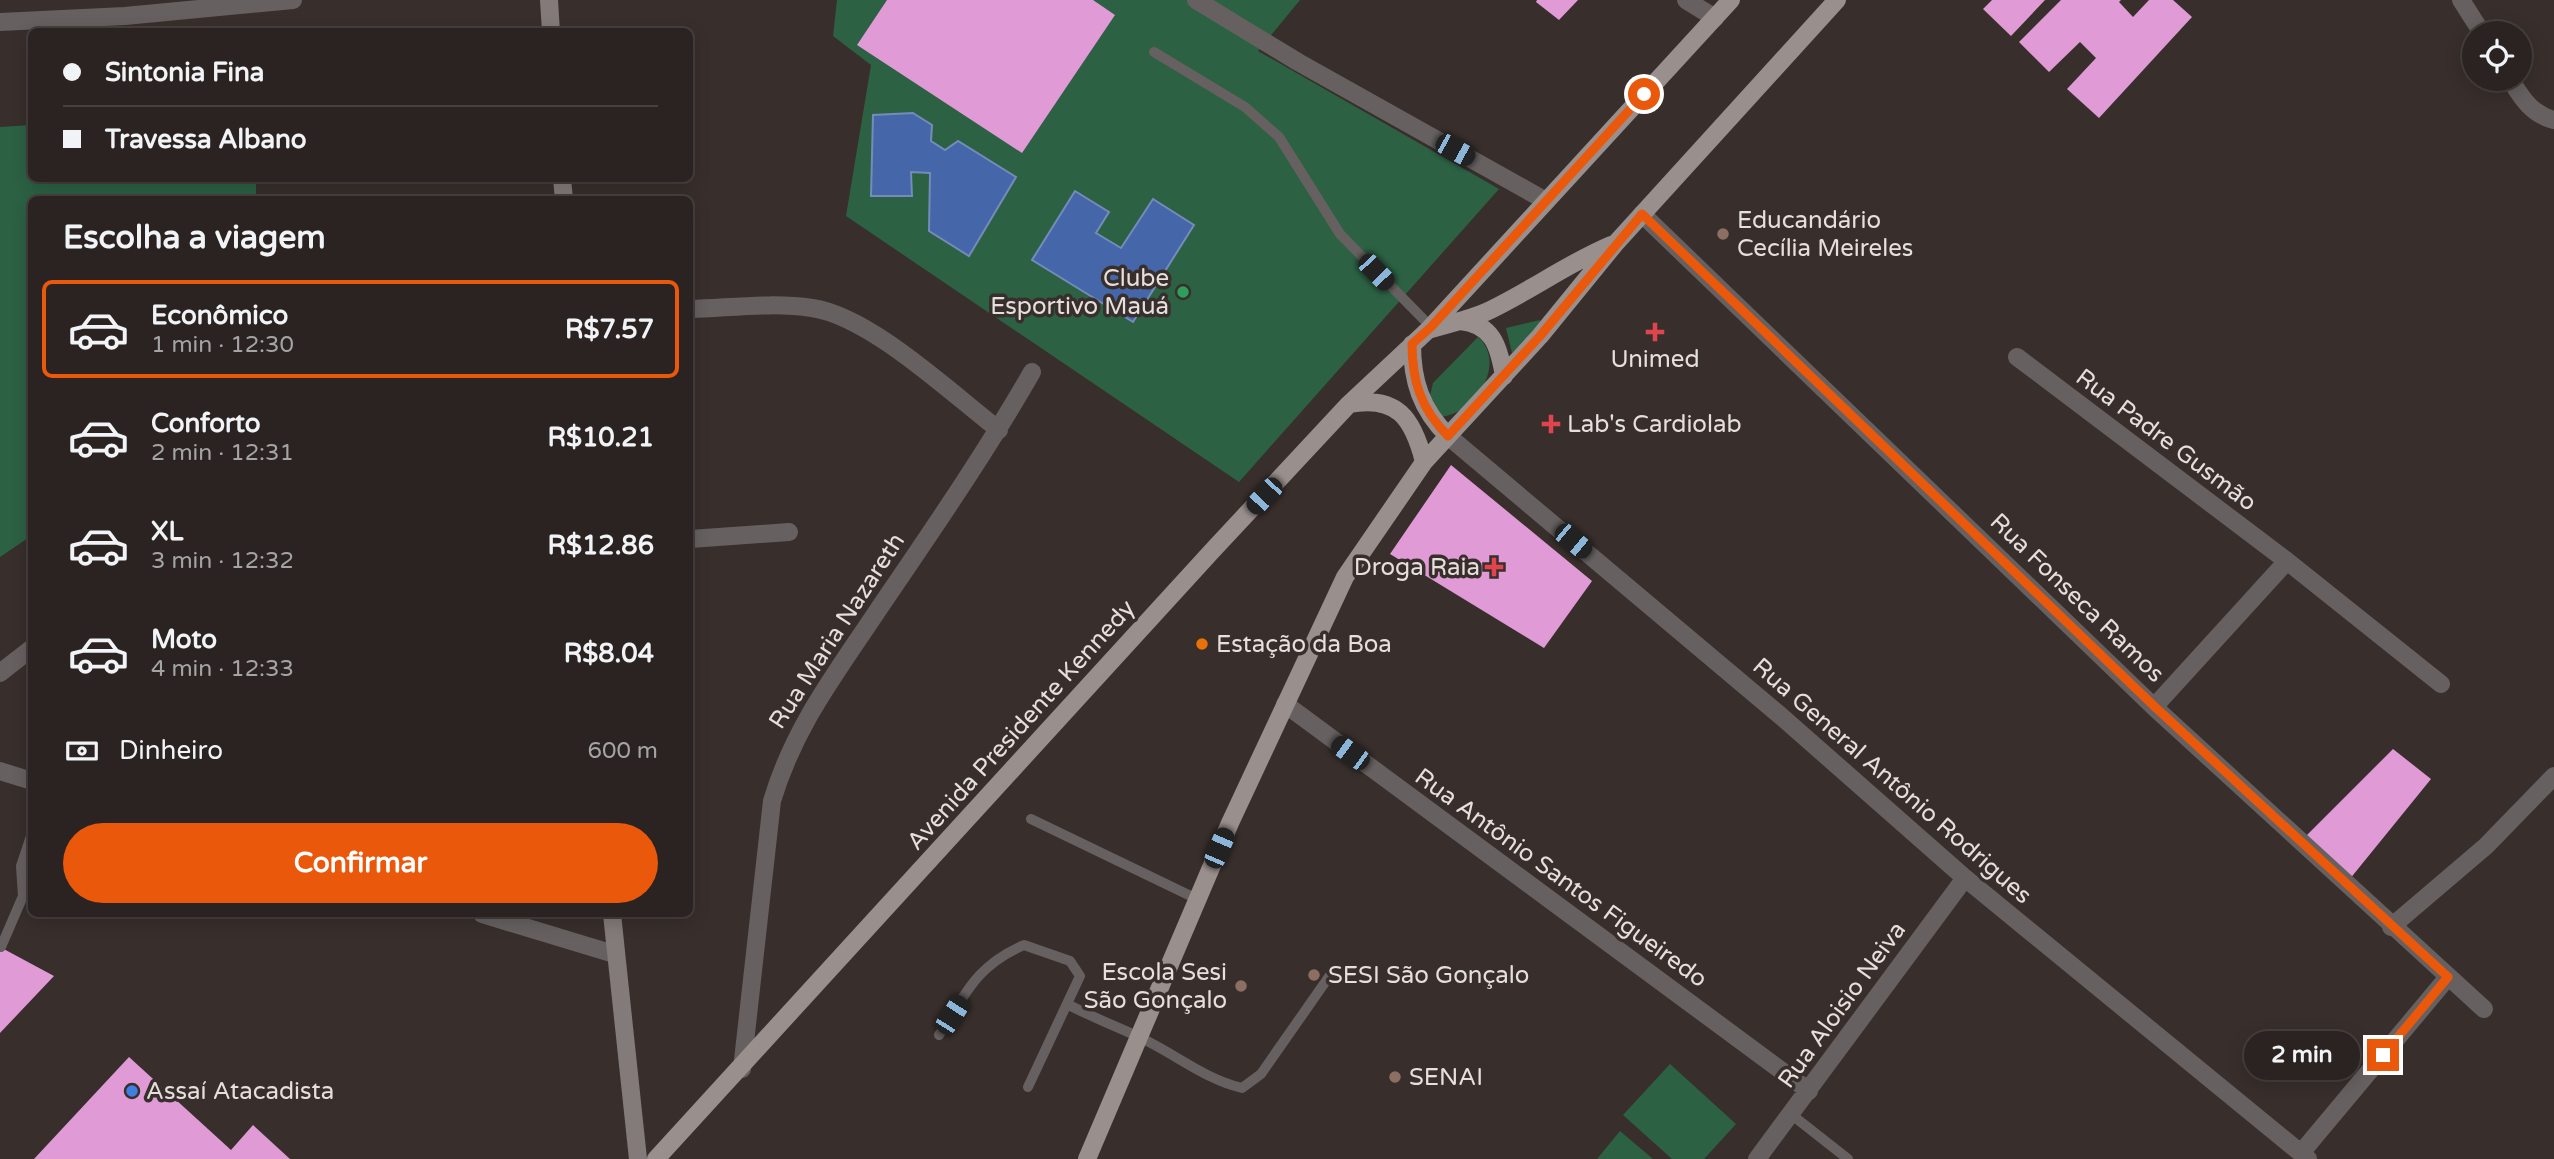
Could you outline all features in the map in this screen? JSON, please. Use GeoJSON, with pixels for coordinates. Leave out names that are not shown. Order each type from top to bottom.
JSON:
{"type":"FeatureCollection","features":[{"type":"Feature","properties":{"kind":"main road","name":"Avenida Presidente Kennedy"},"geometry":{"type":"LineString","coordinates":[[656,1159],[742,1069],[1349,404],[1430,328],[1731,0]]}},
{"type":"Feature","properties":{"kind":"main road"},"geometry":{"type":"LineString","coordinates":[[1087,1159],[1197,899],[1345,578],[1424,462],[1504,376],[1615,244],[1837,0]]}},
{"type":"Feature","properties":{"kind":"main road","name":"Avenida Presidente Kennedy"},"geometry":{"type":"LineString","coordinates":[[1430,328],[1483,313],[1536,286],[1583,257],[1615,244]]}},
{"type":"Feature","properties":{"kind":"main road"},"geometry":{"type":"LineString","coordinates":[[1460,321],[1474,322],[1485,328],[1493,337],[1504,376]]}},
{"type":"Feature","properties":{"kind":"main road"},"geometry":{"type":"LineString","coordinates":[[1412,344],[1418,394],[1429,415],[1448,436]]}},
{"type":"Feature","properties":{"kind":"main road"},"geometry":{"type":"LineString","coordinates":[[1349,404],[1368,401],[1397,408],[1414,433],[1424,462]]}},
{"type":"Feature","properties":{"kind":"street"},"geometry":{"type":"LineString","coordinates":[[0,22],[125,16],[293,0]]}},
{"type":"Feature","properties":{"kind":"street"},"geometry":{"type":"LineString","coordinates":[[549,0],[551,28]]}},
{"type":"Feature","properties":{"kind":"street"},"geometry":{"type":"LineString","coordinates":[[1196,0],[1298,62],[1546,201]]}},
{"type":"Feature","properties":{"kind":"street"},"geometry":{"type":"LineString","coordinates":[[1686,0],[1715,18]]}},
{"type":"Feature","properties":{"kind":"street"},"geometry":{"type":"LineString","coordinates":[[2461,0],[2474,21]]}},
{"type":"Feature","properties":{"kind":"street"},"geometry":{"type":"LineString","coordinates":[[2518,91],[2528,107],[2541,117],[2554,120]]}},
{"type":"Feature","properties":{"kind":"street","name":"Rua Fonseca Ramos"},"geometry":{"type":"LineString","coordinates":[[1642,214],[2154,706],[2391,927],[2484,1009]]}},
{"type":"Feature","properties":{"kind":"street"},"geometry":{"type":"LineString","coordinates":[[693,309],[812,308],[840,315],[886,343],[999,430]]}},
{"type":"Feature","properties":{"kind":"street","name":"Rua Padre Gusmão"},"geometry":{"type":"LineString","coordinates":[[2017,357],[2287,561],[2441,684]]}},
{"type":"Feature","properties":{"kind":"street","name":"Rua Maria Nazareth"},"geometry":{"type":"LineString","coordinates":[[742,1069],[772,801],[784,760],[816,703],[999,430],[1032,372]]}},
{"type":"Feature","properties":{"kind":"street","name":"Rua General Antônio Rodrigues"},"geometry":{"type":"LineString","coordinates":[[1448,436],[1782,717],[1965,878],[2305,1156]]}},
{"type":"Feature","properties":{"kind":"street"},"geometry":{"type":"LineString","coordinates":[[693,539],[789,532]]}},
{"type":"Feature","properties":{"kind":"street"},"geometry":{"type":"LineString","coordinates":[[2154,706],[2287,561]]}},
{"type":"Feature","properties":{"kind":"street"},"geometry":{"type":"LineString","coordinates":[[0,673],[28,651]]}},
{"type":"Feature","properties":{"kind":"street","name":"Rua Antônio Santos Figueiredo"},"geometry":{"type":"LineString","coordinates":[[1285,704],[1809,1091]]}},
{"type":"Feature","properties":{"kind":"street"},"geometry":{"type":"LineString","coordinates":[[0,771],[28,780]]}},
{"type":"Feature","properties":{"kind":"street"},"geometry":{"type":"LineString","coordinates":[[2391,927],[2486,846],[2554,776]]}},
{"type":"Feature","properties":{"kind":"street","name":"Rua Aloisio Neiva"},"geometry":{"type":"LineString","coordinates":[[1757,1159],[1965,878]]}},
{"type":"Feature","properties":{"kind":"street"},"geometry":{"type":"LineString","coordinates":[[492,917],[614,954]]}},
{"type":"Feature","properties":{"kind":"street"},"geometry":{"type":"LineString","coordinates":[[612,917],[638,1159]]}},
{"type":"Feature","properties":{"kind":"street"},"geometry":{"type":"LineString","coordinates":[[2305,1156],[2448,977]]}},
{"type":"Feature","properties":{"kind":"lane"},"geometry":{"type":"LineString","coordinates":[[1154,52],[1245,107],[1279,136],[1340,234],[1430,328]]}},
{"type":"Feature","properties":{"kind":"lane"},"geometry":{"type":"LineString","coordinates":[[1031,819],[1197,899]]}},
{"type":"Feature","properties":{"kind":"lane"},"geometry":{"type":"LineString","coordinates":[[23,896],[21,866],[28,845]]}},
{"type":"Feature","properties":{"kind":"lane"},"geometry":{"type":"LineString","coordinates":[[1,947],[23,896],[28,890]]}},
{"type":"Feature","properties":{"kind":"lane"},"geometry":{"type":"LineString","coordinates":[[939,1035],[978,974],[998,956],[1024,945],[1070,961],[1080,976],[1069,1005],[1028,1087]]}},
{"type":"Feature","properties":{"kind":"lane"},"geometry":{"type":"LineString","coordinates":[[1069,1005],[1107,1025],[1138,1037],[1221,1083],[1242,1088],[1261,1074],[1335,968]]}},
{"type":"Feature","properties":{"kind":"lane"},"geometry":{"type":"LineString","coordinates":[[1792,1115],[1848,1159]]}},
{"type":"Feature","properties":{"kind":"green space","name":"Clube Esportivo Mauá"},"geometry":{"type":"Polygon","coordinates":[[[837,0],[1300,0],[1258,51],[1499,189],[1239,482],[846,216],[871,65],[833,36],[837,0]]]}},
{"type":"Feature","properties":{"kind":"green space"},"geometry":{"type":"Polygon","coordinates":[[[28,125],[28,182],[256,182],[256,196],[28,196],[28,538],[0,557],[0,127],[28,125]]]}},
{"type":"Feature","properties":{"kind":"green space"},"geometry":{"type":"Polygon","coordinates":[[[1540,320],[1540,323],[1512,353],[1506,328],[1540,320]]]}},
{"type":"Feature","properties":{"kind":"green space"},"geometry":{"type":"Polygon","coordinates":[[[1478,337],[1486,348],[1489,361],[1483,386],[1475,398],[1464,407],[1439,417],[1429,400],[1433,383],[1478,337]]]}},
{"type":"Feature","properties":{"kind":"green space"},"geometry":{"type":"Polygon","coordinates":[[[1670,1064],[1736,1124],[1704,1159],[1672,1159],[1623,1115],[1670,1064]]]}},
{"type":"Feature","properties":{"kind":"green space"},"geometry":{"type":"Polygon","coordinates":[[[1620,1131],[1653,1159],[1597,1159],[1620,1131]]]}},
{"type":"Feature","properties":{"kind":"water"},"geometry":{"type":"Polygon","coordinates":[[[913,113],[932,125],[931,141],[945,150],[958,141],[1016,177],[969,256],[929,231],[930,173],[911,172],[912,196],[871,196],[873,115],[913,113]]]}},
{"type":"Feature","properties":{"kind":"water"},"geometry":{"type":"Polygon","coordinates":[[[1075,191],[1109,212],[1096,233],[1121,248],[1153,199],[1194,225],[1133,322],[1032,260],[1075,191]]]}},
{"type":"Feature","properties":{"kind":"building"},"geometry":{"type":"Polygon","coordinates":[[[887,0],[1093,0],[1115,15],[1022,153],[857,45],[887,0]]]}},
{"type":"Feature","properties":{"kind":"building"},"geometry":{"type":"Polygon","coordinates":[[[1578,0],[1559,20],[1536,2],[1578,0]]]}},
{"type":"Feature","properties":{"kind":"building"},"geometry":{"type":"Polygon","coordinates":[[[1992,0],[2045,0],[2011,36],[1983,9],[1992,0]]]}},
{"type":"Feature","properties":{"kind":"building"},"geometry":{"type":"Polygon","coordinates":[[[2061,0],[2121,0],[2119,2],[2133,17],[2149,0],[2173,0],[2192,17],[2099,118],[2067,89],[2096,58],[2080,42],[2049,72],[2019,42],[2061,0]]]}},
{"type":"Feature","properties":{"kind":"building","name":"Droga Raia"},"geometry":{"type":"Polygon","coordinates":[[[1451,465],[1592,581],[1544,648],[1390,554],[1451,465]]]}},
{"type":"Feature","properties":{"kind":"building"},"geometry":{"type":"Polygon","coordinates":[[[2393,749],[2431,779],[2349,880],[2304,838],[2393,749]]]}},
{"type":"Feature","properties":{"kind":"building"},"geometry":{"type":"Polygon","coordinates":[[[0,947],[54,976],[0,1033],[0,947]]]}},
{"type":"Feature","properties":{"kind":"building","name":"Assaí Atacadista"},"geometry":{"type":"Polygon","coordinates":[[[129,1057],[231,1150],[253,1125],[290,1159],[34,1159],[129,1057]]]}},
{"type":"Feature","properties":{"kind":"place","name":"Educandário Cecília Meireles"},"geometry":{"type":"Point","coordinates":[1723,234]}},
{"type":"Feature","properties":{"kind":"place","name":"Clube Esportivo Mauá"},"geometry":{"type":"Point","coordinates":[1183,292]}},
{"type":"Feature","properties":{"kind":"place","name":"Unimed"},"geometry":{"type":"Point","coordinates":[1655,332]}},
{"type":"Feature","properties":{"kind":"place","name":"Lab's Cardiolab"},"geometry":{"type":"Point","coordinates":[1551,424]}},
{"type":"Feature","properties":{"kind":"place","name":"Droga Raia"},"geometry":{"type":"Point","coordinates":[1494,567]}},
{"type":"Feature","properties":{"kind":"place","name":"Estação da Boa"},"geometry":{"type":"Point","coordinates":[1202,644]}},
{"type":"Feature","properties":{"kind":"place","name":"SESI São Gonçalo"},"geometry":{"type":"Point","coordinates":[1314,975]}},
{"type":"Feature","properties":{"kind":"place","name":"Escola Sesi São Gonçalo"},"geometry":{"type":"Point","coordinates":[1241,986]}},
{"type":"Feature","properties":{"kind":"place","name":"SENAI"},"geometry":{"type":"Point","coordinates":[1395,1077]}},
{"type":"Feature","properties":{"kind":"place","name":"Assaí Atacadista"},"geometry":{"type":"Point","coordinates":[132,1091]}},
{"type":"Feature","properties":{"kind":"route"},"geometry":{"type":"LineString","coordinates":[[1644,94],[1431,327],[1412,344],[1412,362],[1418,394],[1423,407],[1435,423],[1448,436],[1540,336],[1642,214],[2154,706],[2448,977],[2383,1055]]}}]}
